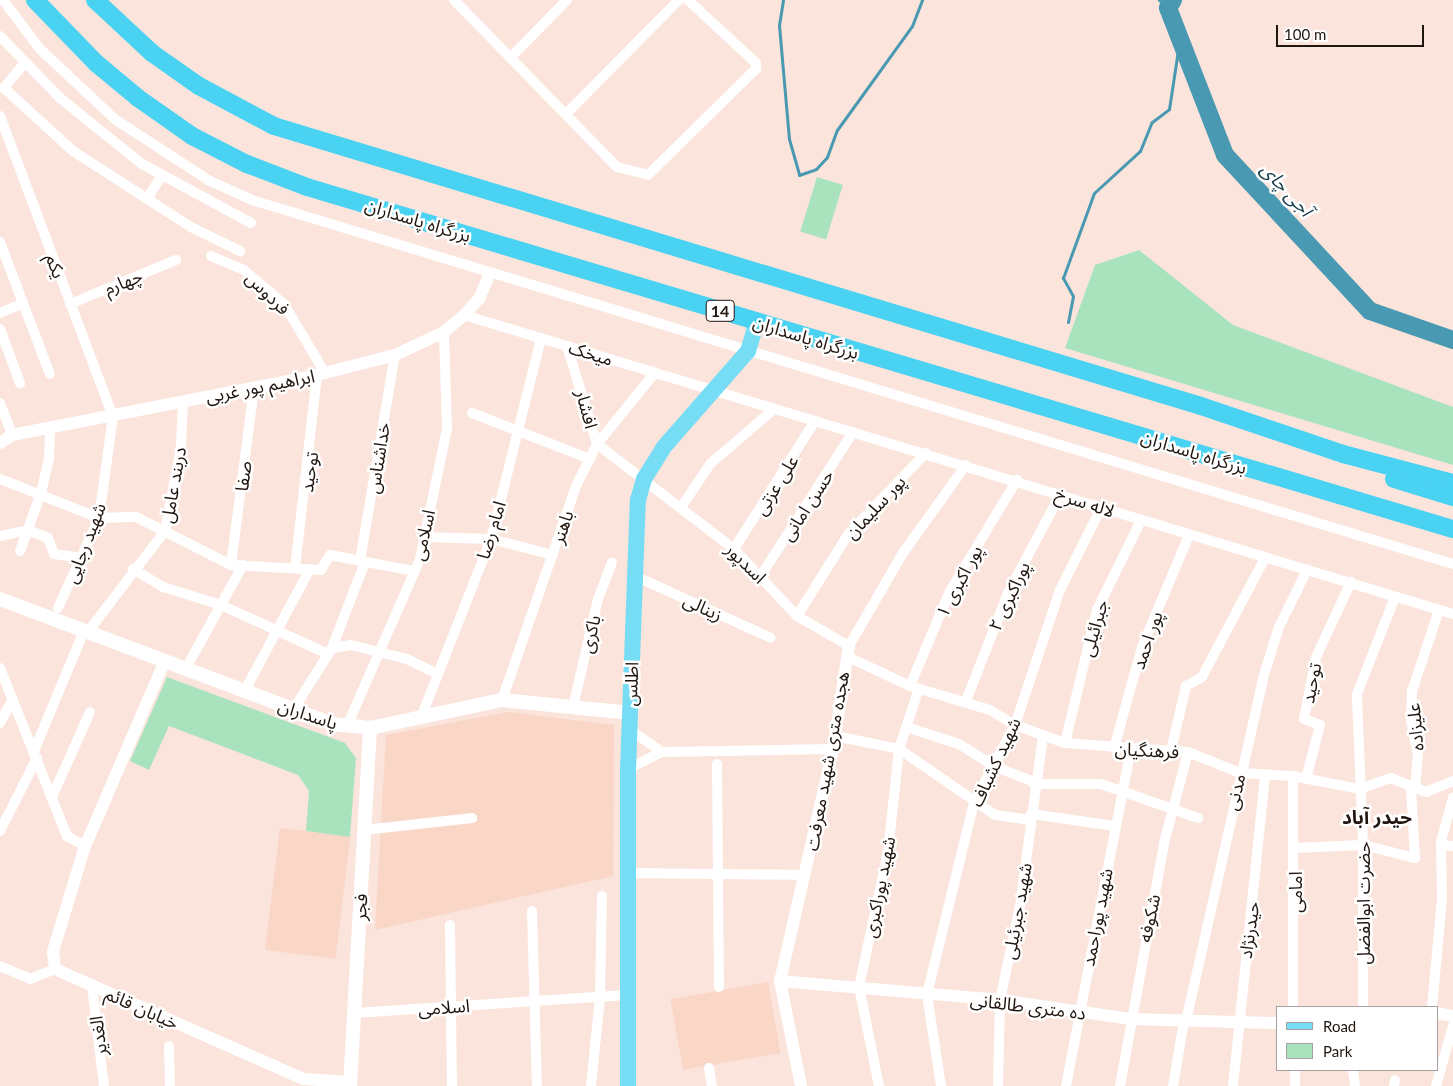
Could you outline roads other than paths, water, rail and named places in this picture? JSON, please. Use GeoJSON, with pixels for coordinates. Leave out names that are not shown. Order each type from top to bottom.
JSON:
{"type":"FeatureCollection","features":[{"type":"Feature","properties":{"kind":"highway","name":"بزرگراه پاسداران"},"geometry":{"type":"LineString","coordinates":[[35,0],[96,63],[138,98],[192,136],[247,164],[307,187],[1453,529]]}},
{"type":"Feature","properties":{"kind":"highway"},"geometry":{"type":"LineString","coordinates":[[96,0],[152,53],[200,86],[274,126],[1201,406],[1343,454],[1453,483]]}},
{"type":"Feature","properties":{"kind":"highway"},"geometry":{"type":"LineString","coordinates":[[1343,454],[1389,478],[1453,497]]}},
{"type":"Feature","properties":{"kind":"main road","name":"اطلس"},"geometry":{"type":"LineString","coordinates":[[628,1086],[626,873],[638,500],[644,479],[663,448],[717,391],[748,351],[757,322]]}},
{"type":"Feature","properties":{"kind":"main road","name":"پاسداران"},"geometry":{"type":"LineString","coordinates":[[0,599],[164,663],[294,710],[347,726],[370,728],[422,715],[502,700],[574,707],[630,721]]}},
{"type":"Feature","properties":{"kind":"main road","name":"فجر"},"geometry":{"type":"LineString","coordinates":[[350,1084],[370,728]]}},
{"type":"Feature","properties":{"kind":"street"},"geometry":{"type":"LineString","coordinates":[[1,0],[75,84],[116,120],[210,182],[308,219],[489,275],[748,351],[1453,564]]}},
{"type":"Feature","properties":{"kind":"street"},"geometry":{"type":"LineString","coordinates":[[454,0],[617,167],[648,175],[756,69],[756,63],[688,0]]}},
{"type":"Feature","properties":{"kind":"street"},"geometry":{"type":"LineString","coordinates":[[511,58],[567,0]]}},
{"type":"Feature","properties":{"kind":"street"},"geometry":{"type":"LineString","coordinates":[[566,114],[679,0]]}},
{"type":"Feature","properties":{"kind":"street"},"geometry":{"type":"LineString","coordinates":[[0,36],[23,65],[102,134],[162,175],[251,223]]}},
{"type":"Feature","properties":{"kind":"street"},"geometry":{"type":"LineString","coordinates":[[23,65],[4,88],[73,151],[147,199],[240,251]]}},
{"type":"Feature","properties":{"kind":"street","name":"یکم"},"geometry":{"type":"LineString","coordinates":[[0,116],[113,416]]}},
{"type":"Feature","properties":{"kind":"street"},"geometry":{"type":"LineString","coordinates":[[147,199],[162,175]]}},
{"type":"Feature","properties":{"kind":"street"},"geometry":{"type":"LineString","coordinates":[[0,242],[50,374]]}},
{"type":"Feature","properties":{"kind":"street","name":"فردوس"},"geometry":{"type":"LineString","coordinates":[[211,256],[244,270],[284,304],[321,374]]}},
{"type":"Feature","properties":{"kind":"street","name":"چهارم"},"geometry":{"type":"LineString","coordinates":[[70,304],[176,260]]}},
{"type":"Feature","properties":{"kind":"street","name":"ابراهیم پور غربی"},"geometry":{"type":"LineString","coordinates":[[0,443],[12,434],[113,416],[321,374],[395,355],[444,332],[464,315],[479,299],[489,275]]}},
{"type":"Feature","properties":{"kind":"street"},"geometry":{"type":"LineString","coordinates":[[0,313],[23,303]]}},
{"type":"Feature","properties":{"kind":"street","name":"میخک"},"geometry":{"type":"LineString","coordinates":[[464,315],[717,391]]}},
{"type":"Feature","properties":{"kind":"street"},"geometry":{"type":"LineString","coordinates":[[0,329],[20,383]]}},
{"type":"Feature","properties":{"kind":"street","name":"اسلامی"},"geometry":{"type":"LineString","coordinates":[[347,726],[414,571],[424,538],[447,429],[444,332]]}},
{"type":"Feature","properties":{"kind":"street","name":"امام رضا"},"geometry":{"type":"LineString","coordinates":[[422,715],[491,539],[541,338]]}},
{"type":"Feature","properties":{"kind":"street","name":"افشار"},"geometry":{"type":"LineString","coordinates":[[567,346],[597,444],[644,479]]}},
{"type":"Feature","properties":{"kind":"street","name":"خداشناس"},"geometry":{"type":"LineString","coordinates":[[294,710],[330,651],[363,562],[395,355]]}},
{"type":"Feature","properties":{"kind":"street","name":"باهنر"},"geometry":{"type":"LineString","coordinates":[[502,700],[553,555],[590,459],[597,444],[655,372]]}},
{"type":"Feature","properties":{"kind":"street","name":"توحید"},"geometry":{"type":"LineString","coordinates":[[295,568],[321,374]]}},
{"type":"Feature","properties":{"kind":"street","name":"صفا"},"geometry":{"type":"LineString","coordinates":[[231,565],[254,387]]}},
{"type":"Feature","properties":{"kind":"street","name":"لاله سرخ"},"geometry":{"type":"LineString","coordinates":[[717,391],[1017,480],[1101,508],[1453,614]]}},
{"type":"Feature","properties":{"kind":"street","name":"دربند عامل"},"geometry":{"type":"LineString","coordinates":[[0,831],[35,755],[85,632],[165,531],[181,447],[183,402]]}},
{"type":"Feature","properties":{"kind":"street"},"geometry":{"type":"LineString","coordinates":[[0,403],[12,434]]}},
{"type":"Feature","properties":{"kind":"street"},"geometry":{"type":"LineString","coordinates":[[682,506],[710,464],[751,433],[774,408]]}},
{"type":"Feature","properties":{"kind":"street"},"geometry":{"type":"LineString","coordinates":[[472,413],[590,459]]}},
{"type":"Feature","properties":{"kind":"street","name":"شهید رجایی"},"geometry":{"type":"LineString","coordinates":[[58,608],[99,518],[113,416]]}},
{"type":"Feature","properties":{"kind":"street","name":"علی عزتی"},"geometry":{"type":"LineString","coordinates":[[734,549],[816,420]]}},
{"type":"Feature","properties":{"kind":"street"},"geometry":{"type":"LineString","coordinates":[[20,551],[41,493],[50,428]]}},
{"type":"Feature","properties":{"kind":"street","name":"حسن امانی"},"geometry":{"type":"LineString","coordinates":[[760,577],[852,432]]}},
{"type":"Feature","properties":{"kind":"street","name":"پور سلیمان"},"geometry":{"type":"LineString","coordinates":[[798,616],[849,533],[926,453]]}},
{"type":"Feature","properties":{"kind":"street","name":"هجده متری شهید معرفت"},"geometry":{"type":"LineString","coordinates":[[801,1086],[780,981],[806,875],[833,749],[848,651],[903,553],[966,465]]}},
{"type":"Feature","properties":{"kind":"street"},"geometry":{"type":"LineString","coordinates":[[0,479],[41,493],[99,518],[136,517],[231,565],[295,568],[309,571],[321,570],[330,555],[414,571]]}},
{"type":"Feature","properties":{"kind":"street","name":"اسدپور"},"geometry":{"type":"LineString","coordinates":[[644,479],[682,506],[734,549],[798,616],[848,651]]}},
{"type":"Feature","properties":{"kind":"street","name":"پور اکبری ۱"},"geometry":{"type":"LineString","coordinates":[[914,687],[950,591],[1017,480]]}},
{"type":"Feature","properties":{"kind":"street","name":"پوراکبری ۲"},"geometry":{"type":"LineString","coordinates":[[966,701],[1008,593],[1060,495]]}},
{"type":"Feature","properties":{"kind":"street","name":"شهید کشباف"},"geometry":{"type":"LineString","coordinates":[[941,1086],[927,994],[974,802],[1014,725],[1060,590],[1101,508]]}},
{"type":"Feature","properties":{"kind":"street","name":"جبرائیلی"},"geometry":{"type":"LineString","coordinates":[[1065,743],[1097,610],[1141,520]]}},
{"type":"Feature","properties":{"kind":"street"},"geometry":{"type":"LineString","coordinates":[[0,536],[28,530],[48,538],[54,554],[82,558]]}},
{"type":"Feature","properties":{"kind":"street","name":"پور احمد"},"geometry":{"type":"LineString","coordinates":[[1114,748],[1142,648],[1189,535]]}},
{"type":"Feature","properties":{"kind":"street"},"geometry":{"type":"LineString","coordinates":[[424,538],[491,539],[553,555]]}},
{"type":"Feature","properties":{"kind":"street"},"geometry":{"type":"LineString","coordinates":[[1171,751],[1186,686],[1202,677],[1265,558]]}},
{"type":"Feature","properties":{"kind":"street","name":"باکری"},"geometry":{"type":"LineString","coordinates":[[574,707],[598,599],[612,563]]}},
{"type":"Feature","properties":{"kind":"street"},"geometry":{"type":"LineString","coordinates":[[185,670],[243,565]]}},
{"type":"Feature","properties":{"kind":"street"},"geometry":{"type":"LineString","coordinates":[[133,569],[163,587],[221,605],[276,631],[330,651],[351,646],[380,652],[438,674]]}},
{"type":"Feature","properties":{"kind":"street","name":"مدنی"},"geometry":{"type":"LineString","coordinates":[[1173,1086],[1185,1021],[1240,773],[1280,627],[1307,570]]}},
{"type":"Feature","properties":{"kind":"street"},"geometry":{"type":"LineString","coordinates":[[244,692],[309,571]]}},
{"type":"Feature","properties":{"kind":"street","name":"زینالی"},"geometry":{"type":"LineString","coordinates":[[635,576],[770,638]]}},
{"type":"Feature","properties":{"kind":"street","name":"توحید"},"geometry":{"type":"LineString","coordinates":[[1306,779],[1320,724],[1304,719],[1316,657],[1351,582]]}},
{"type":"Feature","properties":{"kind":"street","name":"حضرت ابوالفضل"},"geometry":{"type":"LineString","coordinates":[[1362,1006],[1363,845],[1359,789],[1359,681],[1395,597]]}},
{"type":"Feature","properties":{"kind":"street","name":"علیزاده"},"geometry":{"type":"LineString","coordinates":[[1363,845],[1415,858],[1413,788],[1418,756],[1411,721],[1412,690],[1440,610]]}},
{"type":"Feature","properties":{"kind":"street","name":"فرهنگیان"},"geometry":{"type":"LineString","coordinates":[[848,651],[914,687],[966,701],[1014,725],[1065,743],[1188,752],[1240,773],[1293,776],[1359,789],[1391,778],[1426,792],[1453,781]]}},
{"type":"Feature","properties":{"kind":"street"},"geometry":{"type":"LineString","coordinates":[[0,966],[30,979],[55,969],[53,951],[85,846],[164,663]]}},
{"type":"Feature","properties":{"kind":"street"},"geometry":{"type":"LineString","coordinates":[[0,668],[67,836],[85,846]]}},
{"type":"Feature","properties":{"kind":"street","name":"شهید پوراکبری"},"geometry":{"type":"LineString","coordinates":[[879,1086],[859,987],[888,852],[899,749],[906,727],[914,687]]}},
{"type":"Feature","properties":{"kind":"street"},"geometry":{"type":"LineString","coordinates":[[0,724],[13,699]]}},
{"type":"Feature","properties":{"kind":"street"},"geometry":{"type":"LineString","coordinates":[[52,797],[90,712]]}},
{"type":"Feature","properties":{"kind":"street"},"geometry":{"type":"LineString","coordinates":[[630,721],[662,752]]}},
{"type":"Feature","properties":{"kind":"street"},"geometry":{"type":"LineString","coordinates":[[906,727],[959,744],[994,766],[1034,783],[1102,784],[1172,811],[1198,818]]}},
{"type":"Feature","properties":{"kind":"street"},"geometry":{"type":"LineString","coordinates":[[835,736],[899,749],[995,816],[1031,817],[1115,826]]}},
{"type":"Feature","properties":{"kind":"street","name":"شهید جبرئیلی"},"geometry":{"type":"LineString","coordinates":[[998,1086],[1000,1000],[1020,906],[1034,783],[1043,736]]}},
{"type":"Feature","properties":{"kind":"street"},"geometry":{"type":"LineString","coordinates":[[628,769],[662,752],[833,749]]}},
{"type":"Feature","properties":{"kind":"street","name":"شهید پوراحمد"},"geometry":{"type":"LineString","coordinates":[[1066,1086],[1078,1012],[1131,749]]}},
{"type":"Feature","properties":{"kind":"street","name":"شکوفه"},"geometry":{"type":"LineString","coordinates":[[1120,1086],[1131,1019],[1172,811],[1188,752]]}},
{"type":"Feature","properties":{"kind":"street"},"geometry":{"type":"LineString","coordinates":[[717,764],[719,987]]}},
{"type":"Feature","properties":{"kind":"street","name":"حیدرنژاد"},"geometry":{"type":"LineString","coordinates":[[1233,1086],[1236,1023],[1260,851],[1264,775]]}},
{"type":"Feature","properties":{"kind":"street","name":"امامی"},"geometry":{"type":"LineString","coordinates":[[1293,776],[1293,1006]]}},
{"type":"Feature","properties":{"kind":"street"},"geometry":{"type":"LineString","coordinates":[[1432,1006],[1448,899],[1441,845],[1453,802]]}},
{"type":"Feature","properties":{"kind":"street"},"geometry":{"type":"LineString","coordinates":[[364,830],[472,818]]}},
{"type":"Feature","properties":{"kind":"street"},"geometry":{"type":"LineString","coordinates":[[1294,848],[1363,845]]}},
{"type":"Feature","properties":{"kind":"street"},"geometry":{"type":"LineString","coordinates":[[1441,845],[1453,846]]}},
{"type":"Feature","properties":{"kind":"street"},"geometry":{"type":"LineString","coordinates":[[626,873],[806,875]]}},
{"type":"Feature","properties":{"kind":"street"},"geometry":{"type":"LineString","coordinates":[[591,1086],[600,997],[602,896]]}},
{"type":"Feature","properties":{"kind":"street"},"geometry":{"type":"LineString","coordinates":[[532,911],[538,1086]]}},
{"type":"Feature","properties":{"kind":"street"},"geometry":{"type":"LineString","coordinates":[[450,925],[452,1085]]}},
{"type":"Feature","properties":{"kind":"street","name":"خیابان قائم"},"geometry":{"type":"LineString","coordinates":[[55,969],[303,1079],[350,1084]]}},
{"type":"Feature","properties":{"kind":"street","name":"ده متری طالقانی"},"geometry":{"type":"LineString","coordinates":[[780,981],[1000,1000],[1131,1019],[1276,1023]]}},
{"type":"Feature","properties":{"kind":"street","name":"الغدیر"},"geometry":{"type":"LineString","coordinates":[[92,986],[104,1086]]}},
{"type":"Feature","properties":{"kind":"street","name":"اسلامی"},"geometry":{"type":"LineString","coordinates":[[354,1013],[626,995]]}},
{"type":"Feature","properties":{"kind":"street"},"geometry":{"type":"LineString","coordinates":[[1438,1013],[1453,1016]]}},
{"type":"Feature","properties":{"kind":"street"},"geometry":{"type":"LineString","coordinates":[[1436,1086],[1453,1026]]}},
{"type":"Feature","properties":{"kind":"street"},"geometry":{"type":"LineString","coordinates":[[169,1046],[170,1086]]}},
{"type":"Feature","properties":{"kind":"street"},"geometry":{"type":"LineString","coordinates":[[709,1068],[712,1086]]}},
{"type":"Feature","properties":{"kind":"street"},"geometry":{"type":"LineString","coordinates":[[1294,1071],[1295,1086]]}},
{"type":"Feature","properties":{"kind":"street"},"geometry":{"type":"LineString","coordinates":[[1352,1071],[1354,1086]]}},
{"type":"Feature","properties":{"kind":"waterway"},"geometry":{"type":"LineString","coordinates":[[783,0],[779,25],[789,139],[799,175],[816,169],[827,157],[837,130],[912,26],[922,0]]}},
{"type":"Feature","properties":{"kind":"waterway"},"geometry":{"type":"LineString","coordinates":[[1159,0],[1168,8]]}},
{"type":"Feature","properties":{"kind":"waterway","name":"آجی چای"},"geometry":{"type":"LineString","coordinates":[[1173,0],[1168,8],[1225,155],[1370,311],[1453,340]]}},
{"type":"Feature","properties":{"kind":"waterway"},"geometry":{"type":"LineString","coordinates":[[1068,322],[1073,296],[1063,278],[1094,193],[1140,151],[1152,122],[1169,109],[1180,37]]}},
{"type":"Feature","properties":{"kind":"district","name":"حیدر آباد"},"geometry":{"type":"Point","coordinates":[1377,817]}}]}
